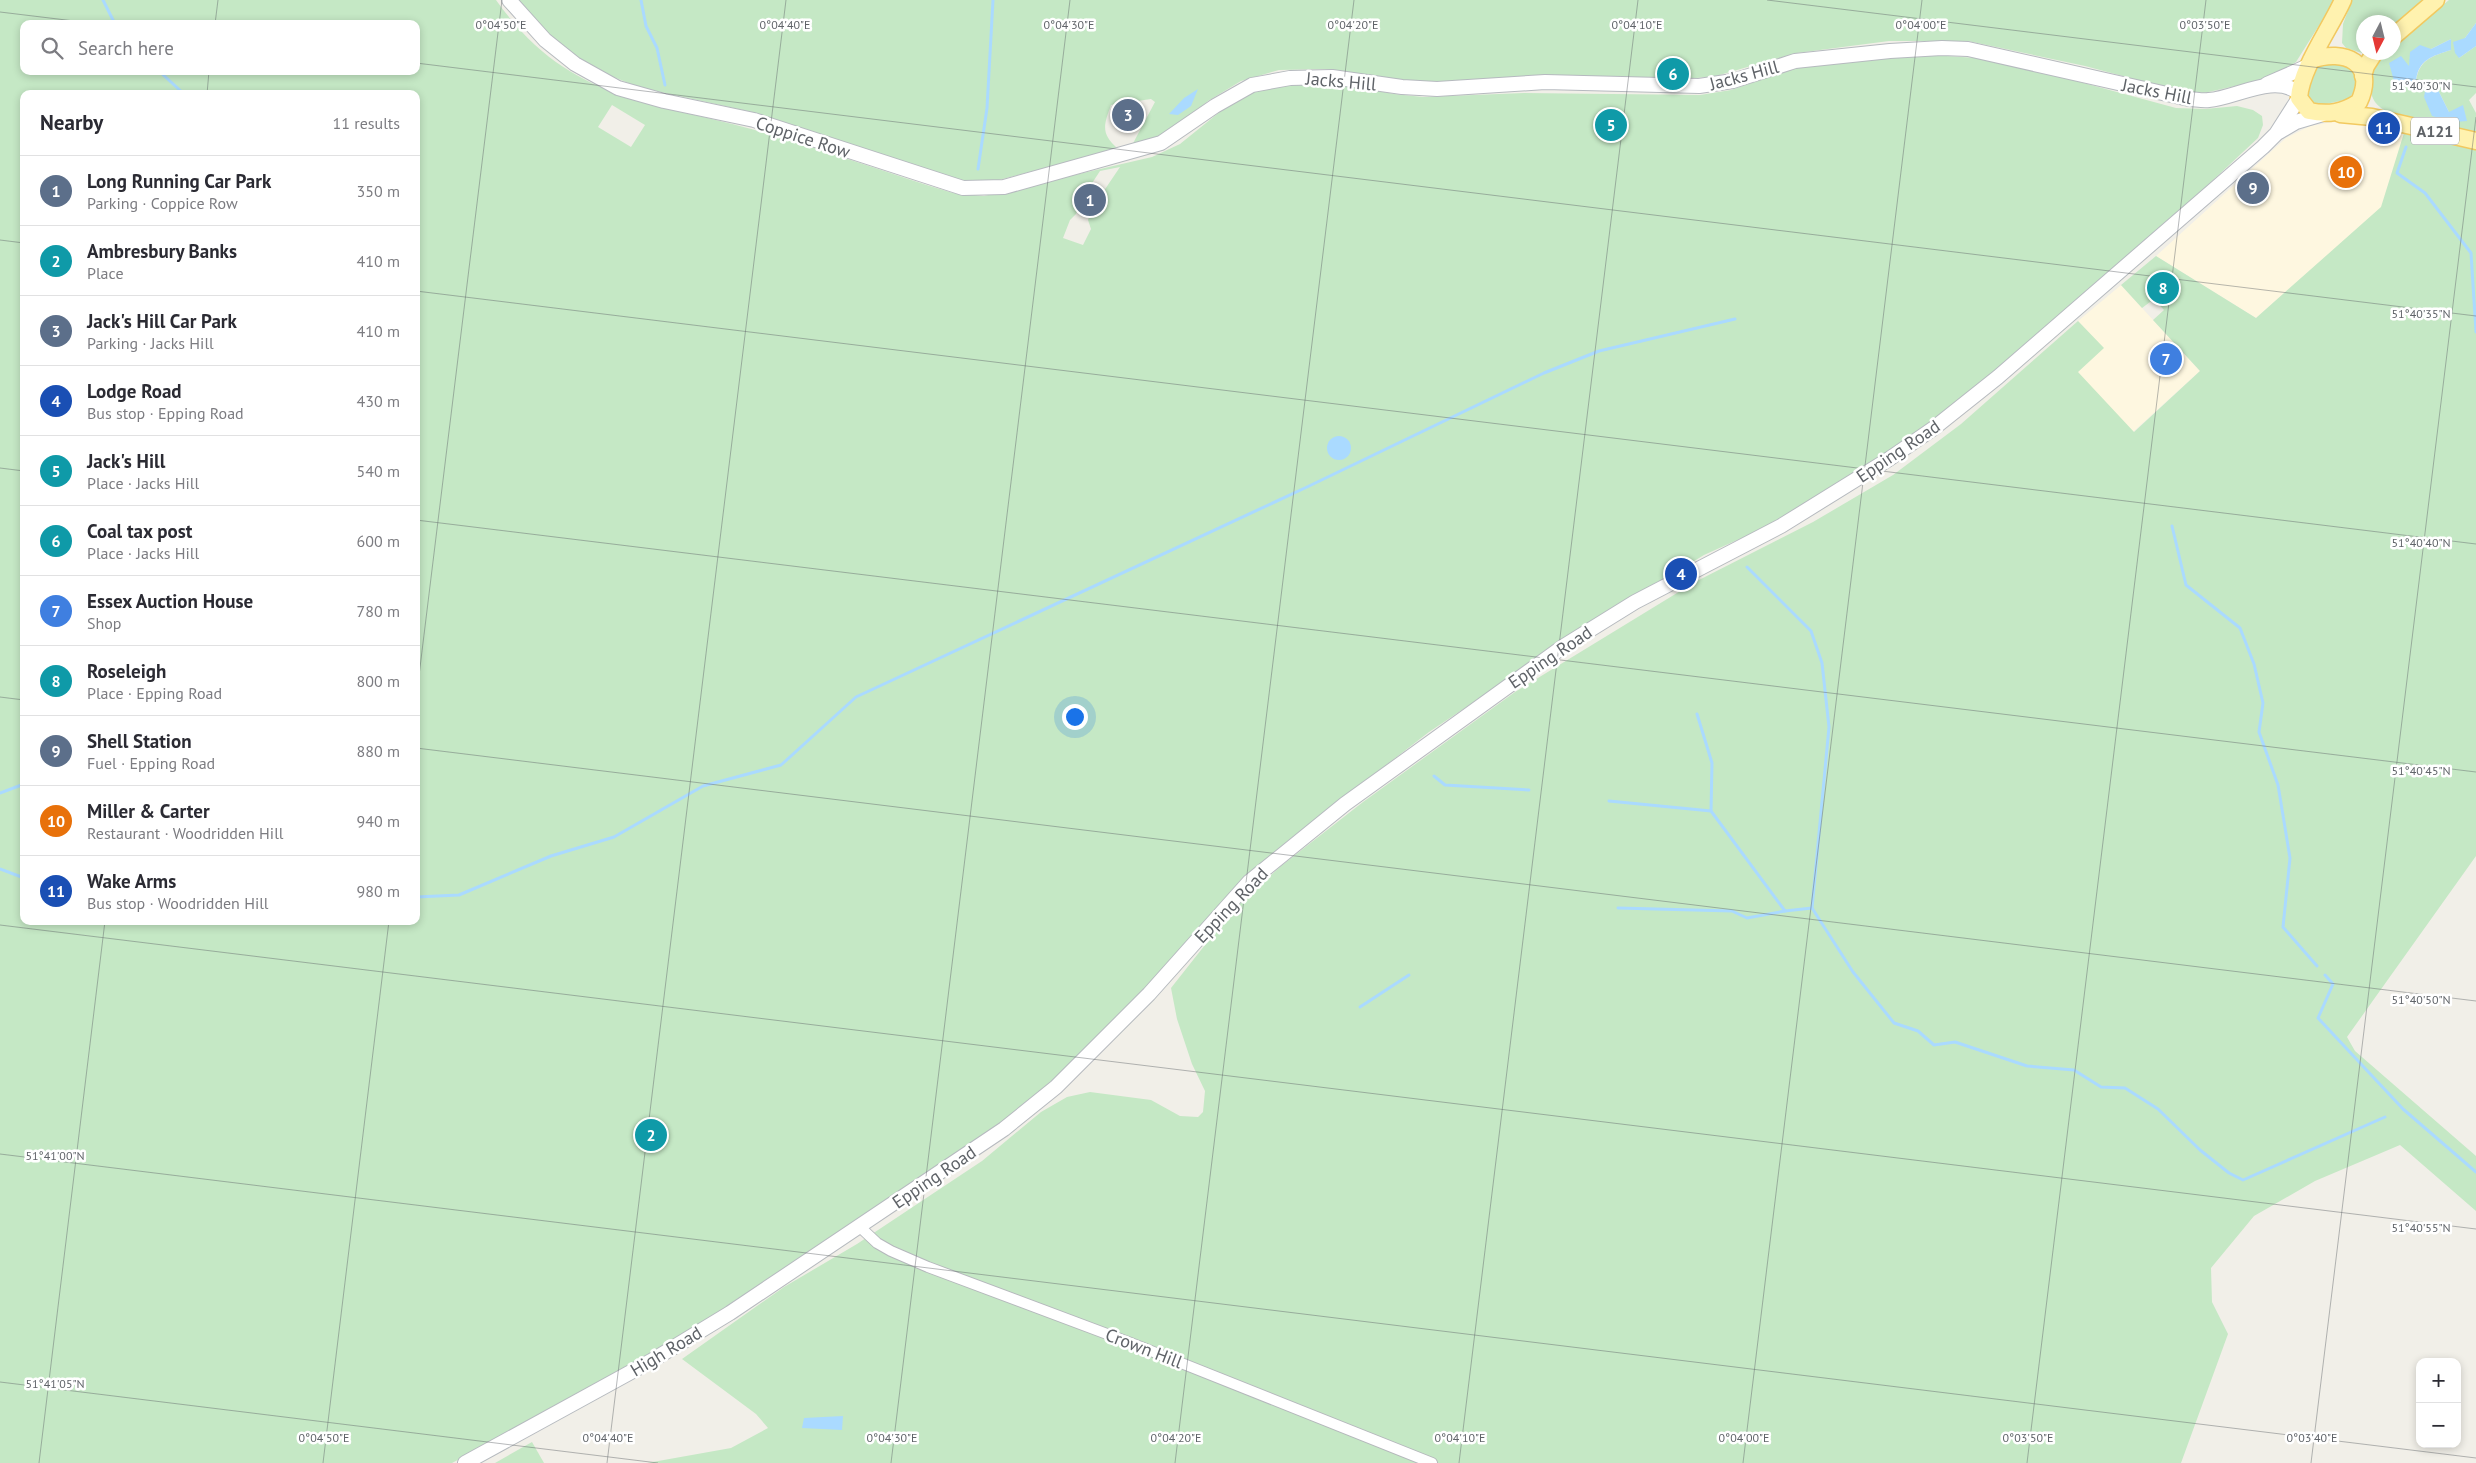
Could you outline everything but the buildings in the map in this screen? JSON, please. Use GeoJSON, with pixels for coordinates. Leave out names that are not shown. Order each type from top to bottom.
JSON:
{"type":"FeatureCollection","features":[{"type":"Feature","properties":{"kind":"main road","name":"Coppice Row"},"geometry":{"type":"LineString","coordinates":[[509,0],[544,40],[574,64],[618,88],[664,101],[754,120],[963,188],[1004,187],[1123,154]]}},
{"type":"Feature","properties":{"kind":"main road"},"geometry":{"type":"LineString","coordinates":[[2299,96],[2309,63],[2332,25],[2343,0]]}},
{"type":"Feature","properties":{"kind":"main road"},"geometry":{"type":"LineString","coordinates":[[2401,30],[2436,0]]}},
{"type":"Feature","properties":{"kind":"main road"},"geometry":{"type":"LineString","coordinates":[[2332,25],[2337,49],[2359,67],[2363,82]]}},
{"type":"Feature","properties":{"kind":"main road","name":"Jacks Hill"},"geometry":{"type":"LineString","coordinates":[[1123,154],[1161,143],[1216,106],[1252,85],[1290,78],[1332,77],[1437,90],[1545,82],[1698,86],[1733,81],[1795,61],[1942,48],[1968,49],[2189,99],[2208,100],[2258,88]]}},
{"type":"Feature","properties":{"kind":"main road"},"geometry":{"type":"LineString","coordinates":[[2258,88],[2330,54],[2356,58]]}},
{"type":"Feature","properties":{"kind":"main road"},"geometry":{"type":"LineString","coordinates":[[2258,88],[2282,85],[2290,87],[2309,111],[2331,114],[2358,102],[2366,66],[2369,60]]}},
{"type":"Feature","properties":{"kind":"main road","name":"A121"},"geometry":{"type":"LineString","coordinates":[[2363,82],[2375,107],[2395,121]]}},
{"type":"Feature","properties":{"kind":"main road","name":"Epping Road"},"geometry":{"type":"LineString","coordinates":[[2276,134],[2299,96]]}},
{"type":"Feature","properties":{"kind":"main road","name":"A121"},"geometry":{"type":"LineString","coordinates":[[2331,114],[2354,114],[2395,121],[2476,140]]}},
{"type":"Feature","properties":{"kind":"main road","name":"Epping Road"},"geometry":{"type":"LineString","coordinates":[[860,1227],[1004,1129],[1056,1087],[1149,994],[1249,882],[1345,804],[1564,646],[1635,602],[1781,526],[1889,460],[1934,428],[1998,377],[2276,134],[2296,122],[2331,114]]}},
{"type":"Feature","properties":{"kind":"main road","name":"High Road"},"geometry":{"type":"LineString","coordinates":[[465,1463],[651,1361],[730,1313],[860,1227]]}},
{"type":"Feature","properties":{"kind":"street","name":"Crown Hill"},"geometry":{"type":"LineString","coordinates":[[860,1227],[877,1243],[928,1267],[1131,1343],[1432,1463]]}},
{"type":"Feature","properties":{"kind":"shaded area"},"geometry":{"type":"Polygon","coordinates":[[[2338,121],[2371,123],[2404,133],[2382,207],[2256,318],[2156,256],[2286,138],[2310,126],[2338,121]]]}},
{"type":"Feature","properties":{"kind":"shaded area"},"geometry":{"type":"Polygon","coordinates":[[[2121,285],[2200,371],[2133,432],[2077,372],[2103,348],[2078,321],[2121,285]]]}},
{"type":"Feature","properties":{"kind":"green space"},"geometry":{"type":"Polygon","coordinates":[[[0,0],[496,0],[524,34],[553,60],[583,79],[615,93],[786,139],[953,193],[984,196],[1152,157],[1180,144],[1237,98],[1270,87],[1310,82],[1350,85],[1394,94],[1423,97],[1524,93],[1700,95],[1731,90],[1801,66],[1931,55],[1977,58],[2028,68],[2176,108],[2205,109],[2237,106],[2253,110],[2262,116],[2263,125],[2258,138],[2132,256],[1949,412],[1793,515],[1704,555],[1577,633],[1429,732],[1285,843],[1250,875],[1129,1007],[1058,1079],[980,1139],[727,1308],[604,1383],[452,1463],[0,1463],[0,0]],[[612,105],[598,127],[631,147],[645,125],[612,105]],[[1120,167],[1100,171],[1085,194],[1076,214],[1070,220],[1063,238],[1083,245],[1091,229],[1088,220],[1093,207],[1120,167]]]}},
{"type":"Feature","properties":{"kind":"green space"},"geometry":{"type":"Polygon","coordinates":[[[515,0],[2335,0],[2296,62],[2271,78],[2204,93],[2179,91],[2085,66],[1968,41],[1889,41],[1797,53],[1716,76],[1677,80],[1441,83],[1382,79],[1326,69],[1279,70],[1241,81],[1208,101],[1178,126],[1152,142],[1130,149],[1155,102],[1151,99],[1111,105],[1105,128],[1108,138],[1118,149],[987,183],[958,181],[910,168],[752,112],[638,87],[587,66],[561,48],[515,0]]]}},
{"type":"Feature","properties":{"kind":"green space"},"geometry":{"type":"Polygon","coordinates":[[[2352,0],[2427,0],[2401,23],[2401,15],[2356,15],[2356,51],[2346,48],[2342,43],[2343,24],[2352,0]]]}},
{"type":"Feature","properties":{"kind":"green space"},"geometry":{"type":"Polygon","coordinates":[[[2449,0],[2476,0],[2476,23],[2465,38],[2459,58],[2476,46],[2476,93],[2469,100],[2476,113],[2476,139],[2406,120],[2382,109],[2375,102],[2371,88],[2374,71],[2379,61],[2401,60],[2401,40],[2449,0]],[[2451,39],[2431,49],[2409,66],[2407,87],[2416,81],[2423,64],[2438,54],[2451,50],[2451,39]],[[2438,90],[2424,97],[2449,112],[2438,90]]]}},
{"type":"Feature","properties":{"kind":"green space"},"geometry":{"type":"Polygon","coordinates":[[[2351,62],[2355,76],[2355,85],[2349,99],[2317,106],[2306,100],[2315,63],[2351,62]]]}},
{"type":"Feature","properties":{"kind":"green space"},"geometry":{"type":"Polygon","coordinates":[[[2404,133],[2476,149],[2476,856],[2347,1037],[2355,1051],[2476,1156],[2476,1211],[2400,1145],[2315,1181],[2254,1216],[2211,1268],[2212,1302],[2228,1334],[2181,1463],[647,1463],[731,1448],[768,1428],[756,1414],[682,1359],[784,1287],[857,1244],[982,1161],[1041,1112],[1067,1097],[1090,1092],[1151,1100],[1180,1116],[1198,1117],[1203,1112],[1205,1091],[1192,1064],[1177,1019],[1171,988],[1231,912],[1281,866],[1363,802],[1515,692],[1695,582],[1813,522],[1893,475],[1961,424],[2078,321],[2104,348],[2078,372],[2134,432],[2200,371],[2153,320],[2164,310],[2154,299],[2142,308],[2121,285],[2156,256],[2256,318],[2381,207],[2404,133]]]}},
{"type":"Feature","properties":{"kind":"green space"},"geometry":{"type":"Polygon","coordinates":[[[532,1442],[544,1463],[495,1463],[532,1442]]]}},
{"type":"Feature","properties":{"kind":"water"},"geometry":{"type":"Polygon","coordinates":[[[2476,23],[2476,46],[2459,58],[2455,53],[2453,42],[2465,38],[2476,23]]]}},
{"type":"Feature","properties":{"kind":"water"},"geometry":{"type":"Polygon","coordinates":[[[2451,39],[2451,50],[2427,60],[2420,68],[2416,81],[2407,87],[2394,81],[2389,63],[2394,60],[2401,60],[2401,56],[2409,66],[2410,52],[2420,45],[2431,49],[2451,39]]]}},
{"type":"Feature","properties":{"kind":"water"},"geometry":{"type":"Polygon","coordinates":[[[2426,86],[2438,90],[2449,112],[2463,105],[2467,121],[2455,122],[2432,116],[2424,97],[2426,86]]]}},
{"type":"Feature","properties":{"kind":"water"},"geometry":{"type":"Polygon","coordinates":[[[1198,89],[1191,106],[1178,115],[1169,114],[1184,98],[1198,89]]]}},
{"type":"Feature","properties":{"kind":"water"},"geometry":{"type":"Polygon","coordinates":[[[1339,436],[1347,440],[1351,448],[1347,456],[1339,460],[1331,456],[1327,448],[1331,440],[1339,436]]]}},
{"type":"Feature","properties":{"kind":"water"},"geometry":{"type":"Polygon","coordinates":[[[843,1416],[842,1430],[802,1428],[804,1418],[843,1416]]]}},
{"type":"Feature","properties":{"kind":"waterway"},"geometry":{"type":"LineString","coordinates":[[103,0],[113,20]]}},
{"type":"Feature","properties":{"kind":"waterway"},"geometry":{"type":"LineString","coordinates":[[641,0],[646,26],[657,48],[665,85]]}},
{"type":"Feature","properties":{"kind":"waterway"},"geometry":{"type":"LineString","coordinates":[[978,169],[987,108],[993,0]]}},
{"type":"Feature","properties":{"kind":"waterway"},"geometry":{"type":"LineString","coordinates":[[163,75],[180,90]]}},
{"type":"Feature","properties":{"kind":"waterway"},"geometry":{"type":"LineString","coordinates":[[2406,147],[2397,173],[2425,193],[2471,253],[2476,332]]}},
{"type":"Feature","properties":{"kind":"waterway"},"geometry":{"type":"LineString","coordinates":[[420,897],[459,895],[551,856],[614,837],[703,786],[781,765],[856,697],[1307,487],[1544,373],[1599,351],[1735,319]]}},
{"type":"Feature","properties":{"kind":"waterway"},"geometry":{"type":"LineString","coordinates":[[2172,526],[2186,585],[2240,628],[2254,664],[2263,703],[2259,732],[2278,785],[2290,858],[2283,927],[2317,966]]}},
{"type":"Feature","properties":{"kind":"waterway"},"geometry":{"type":"LineString","coordinates":[[1747,567],[1811,631],[1822,663],[1829,727],[1812,908],[1853,972],[1894,1023],[1918,1031],[1934,1045],[1955,1042],[2027,1066],[2074,1070],[2101,1087],[2125,1088],[2158,1109],[2200,1150],[2229,1173],[2243,1180],[2385,1117]]}},
{"type":"Feature","properties":{"kind":"waterway"},"geometry":{"type":"LineString","coordinates":[[1697,714],[1712,763],[1711,811],[1785,911],[1812,908]]}},
{"type":"Feature","properties":{"kind":"waterway"},"geometry":{"type":"LineString","coordinates":[[1434,776],[1445,785],[1529,790]]}},
{"type":"Feature","properties":{"kind":"waterway"},"geometry":{"type":"LineString","coordinates":[[0,793],[20,786]]}},
{"type":"Feature","properties":{"kind":"waterway"},"geometry":{"type":"LineString","coordinates":[[1609,801],[1711,811]]}},
{"type":"Feature","properties":{"kind":"waterway"},"geometry":{"type":"LineString","coordinates":[[0,869],[20,876]]}},
{"type":"Feature","properties":{"kind":"waterway"},"geometry":{"type":"LineString","coordinates":[[1618,908],[1732,911],[1747,918],[1785,911]]}},
{"type":"Feature","properties":{"kind":"waterway"},"geometry":{"type":"LineString","coordinates":[[1360,1007],[1409,975]]}},
{"type":"Feature","properties":{"kind":"waterway"},"geometry":{"type":"LineString","coordinates":[[2325,975],[2333,984],[2318,1018],[2403,1109],[2476,1172]]}},
{"type":"Feature","properties":{"kind":"place","name":"Coal tax post"},"geometry":{"type":"Point","coordinates":[1673,74]}},
{"type":"Feature","properties":{"kind":"place","name":"Jack's Hill Car Park"},"geometry":{"type":"Point","coordinates":[1128,115]}},
{"type":"Feature","properties":{"kind":"place","name":"Jack's Hill"},"geometry":{"type":"Point","coordinates":[1611,125]}},
{"type":"Feature","properties":{"kind":"place","name":"Wake Arms"},"geometry":{"type":"Point","coordinates":[2384,128]}},
{"type":"Feature","properties":{"kind":"place","name":"Miller & Carter"},"geometry":{"type":"Point","coordinates":[2346,172]}},
{"type":"Feature","properties":{"kind":"place","name":"Shell Station"},"geometry":{"type":"Point","coordinates":[2253,188]}},
{"type":"Feature","properties":{"kind":"place","name":"Long Running Car Park"},"geometry":{"type":"Point","coordinates":[1090,200]}},
{"type":"Feature","properties":{"kind":"place","name":"Roseleigh"},"geometry":{"type":"Point","coordinates":[2163,288]}},
{"type":"Feature","properties":{"kind":"place","name":"Essex Auction House"},"geometry":{"type":"Point","coordinates":[2166,359]}},
{"type":"Feature","properties":{"kind":"place","name":"Lodge Road"},"geometry":{"type":"Point","coordinates":[1681,574]}},
{"type":"Feature","properties":{"kind":"place","name":"Ambresbury Banks"},"geometry":{"type":"Point","coordinates":[651,1135]}}]}
